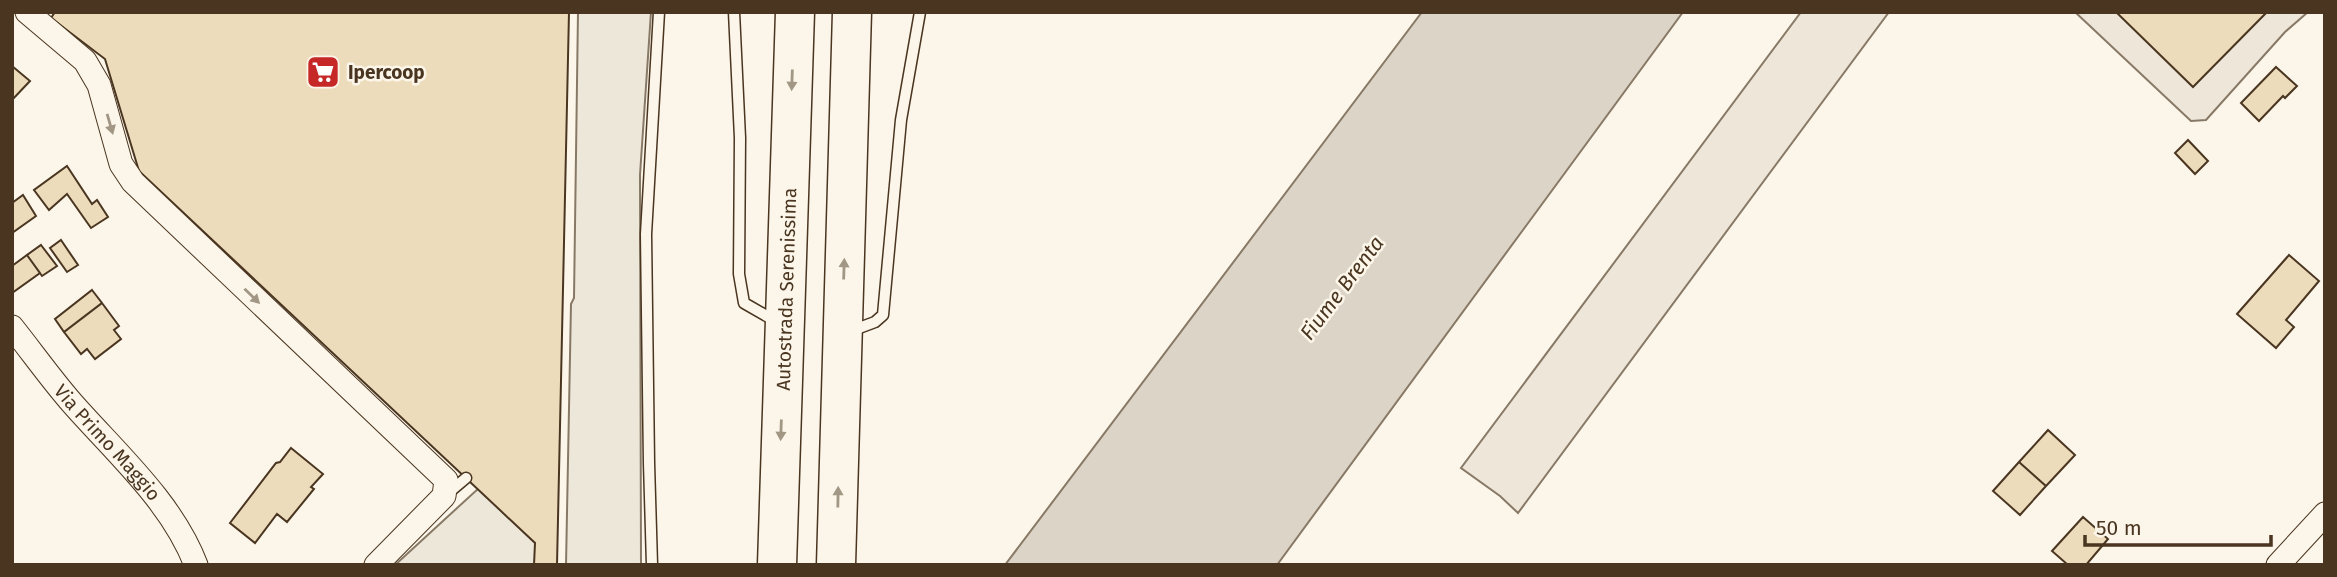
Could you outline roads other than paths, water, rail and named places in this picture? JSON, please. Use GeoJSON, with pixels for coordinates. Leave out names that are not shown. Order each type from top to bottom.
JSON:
{"type":"FeatureCollection","features":[{"type":"Feature","properties":{"kind":"highway","name":"Autostrada Serenissima"},"geometry":{"type":"LineString","coordinates":[[776,565],[794,12]]}},
{"type":"Feature","properties":{"kind":"highway"},"geometry":{"type":"LineString","coordinates":[[836,565],[852,12]]}},
{"type":"Feature","properties":{"kind":"street"},"geometry":{"type":"LineString","coordinates":[[27,12],[85,61],[99,85],[121,164],[133,182],[452,484],[376,565]]}},
{"type":"Feature","properties":{"kind":"street","name":"Via Primo Maggio"},"geometry":{"type":"LineString","coordinates":[[12,327],[69,400],[142,480],[186,539],[196,565]]}},
{"type":"Feature","properties":{"kind":"street"},"geometry":{"type":"LineString","coordinates":[[2277,565],[2325,514]]}},
{"type":"Feature","properties":{"kind":"lane"},"geometry":{"type":"LineString","coordinates":[[652,565],[646,234],[659,12]]}},
{"type":"Feature","properties":{"kind":"lane"},"geometry":{"type":"LineString","coordinates":[[734,12],[740,138],[739,274],[744,303],[785,326]]}},
{"type":"Feature","properties":{"kind":"lane"},"geometry":{"type":"LineString","coordinates":[[842,335],[874,322],[883,315],[901,120],[920,12]]}},
{"type":"Feature","properties":{"kind":"water","name":"Fiume Brenta"},"geometry":{"type":"Polygon","coordinates":[[[1422,12],[1683,12],[1277,565],[1005,565],[1422,12]]]}},
{"type":"Feature","properties":{"kind":"place","name":"Ipercoop"},"geometry":{"type":"Point","coordinates":[323,72]}}]}
